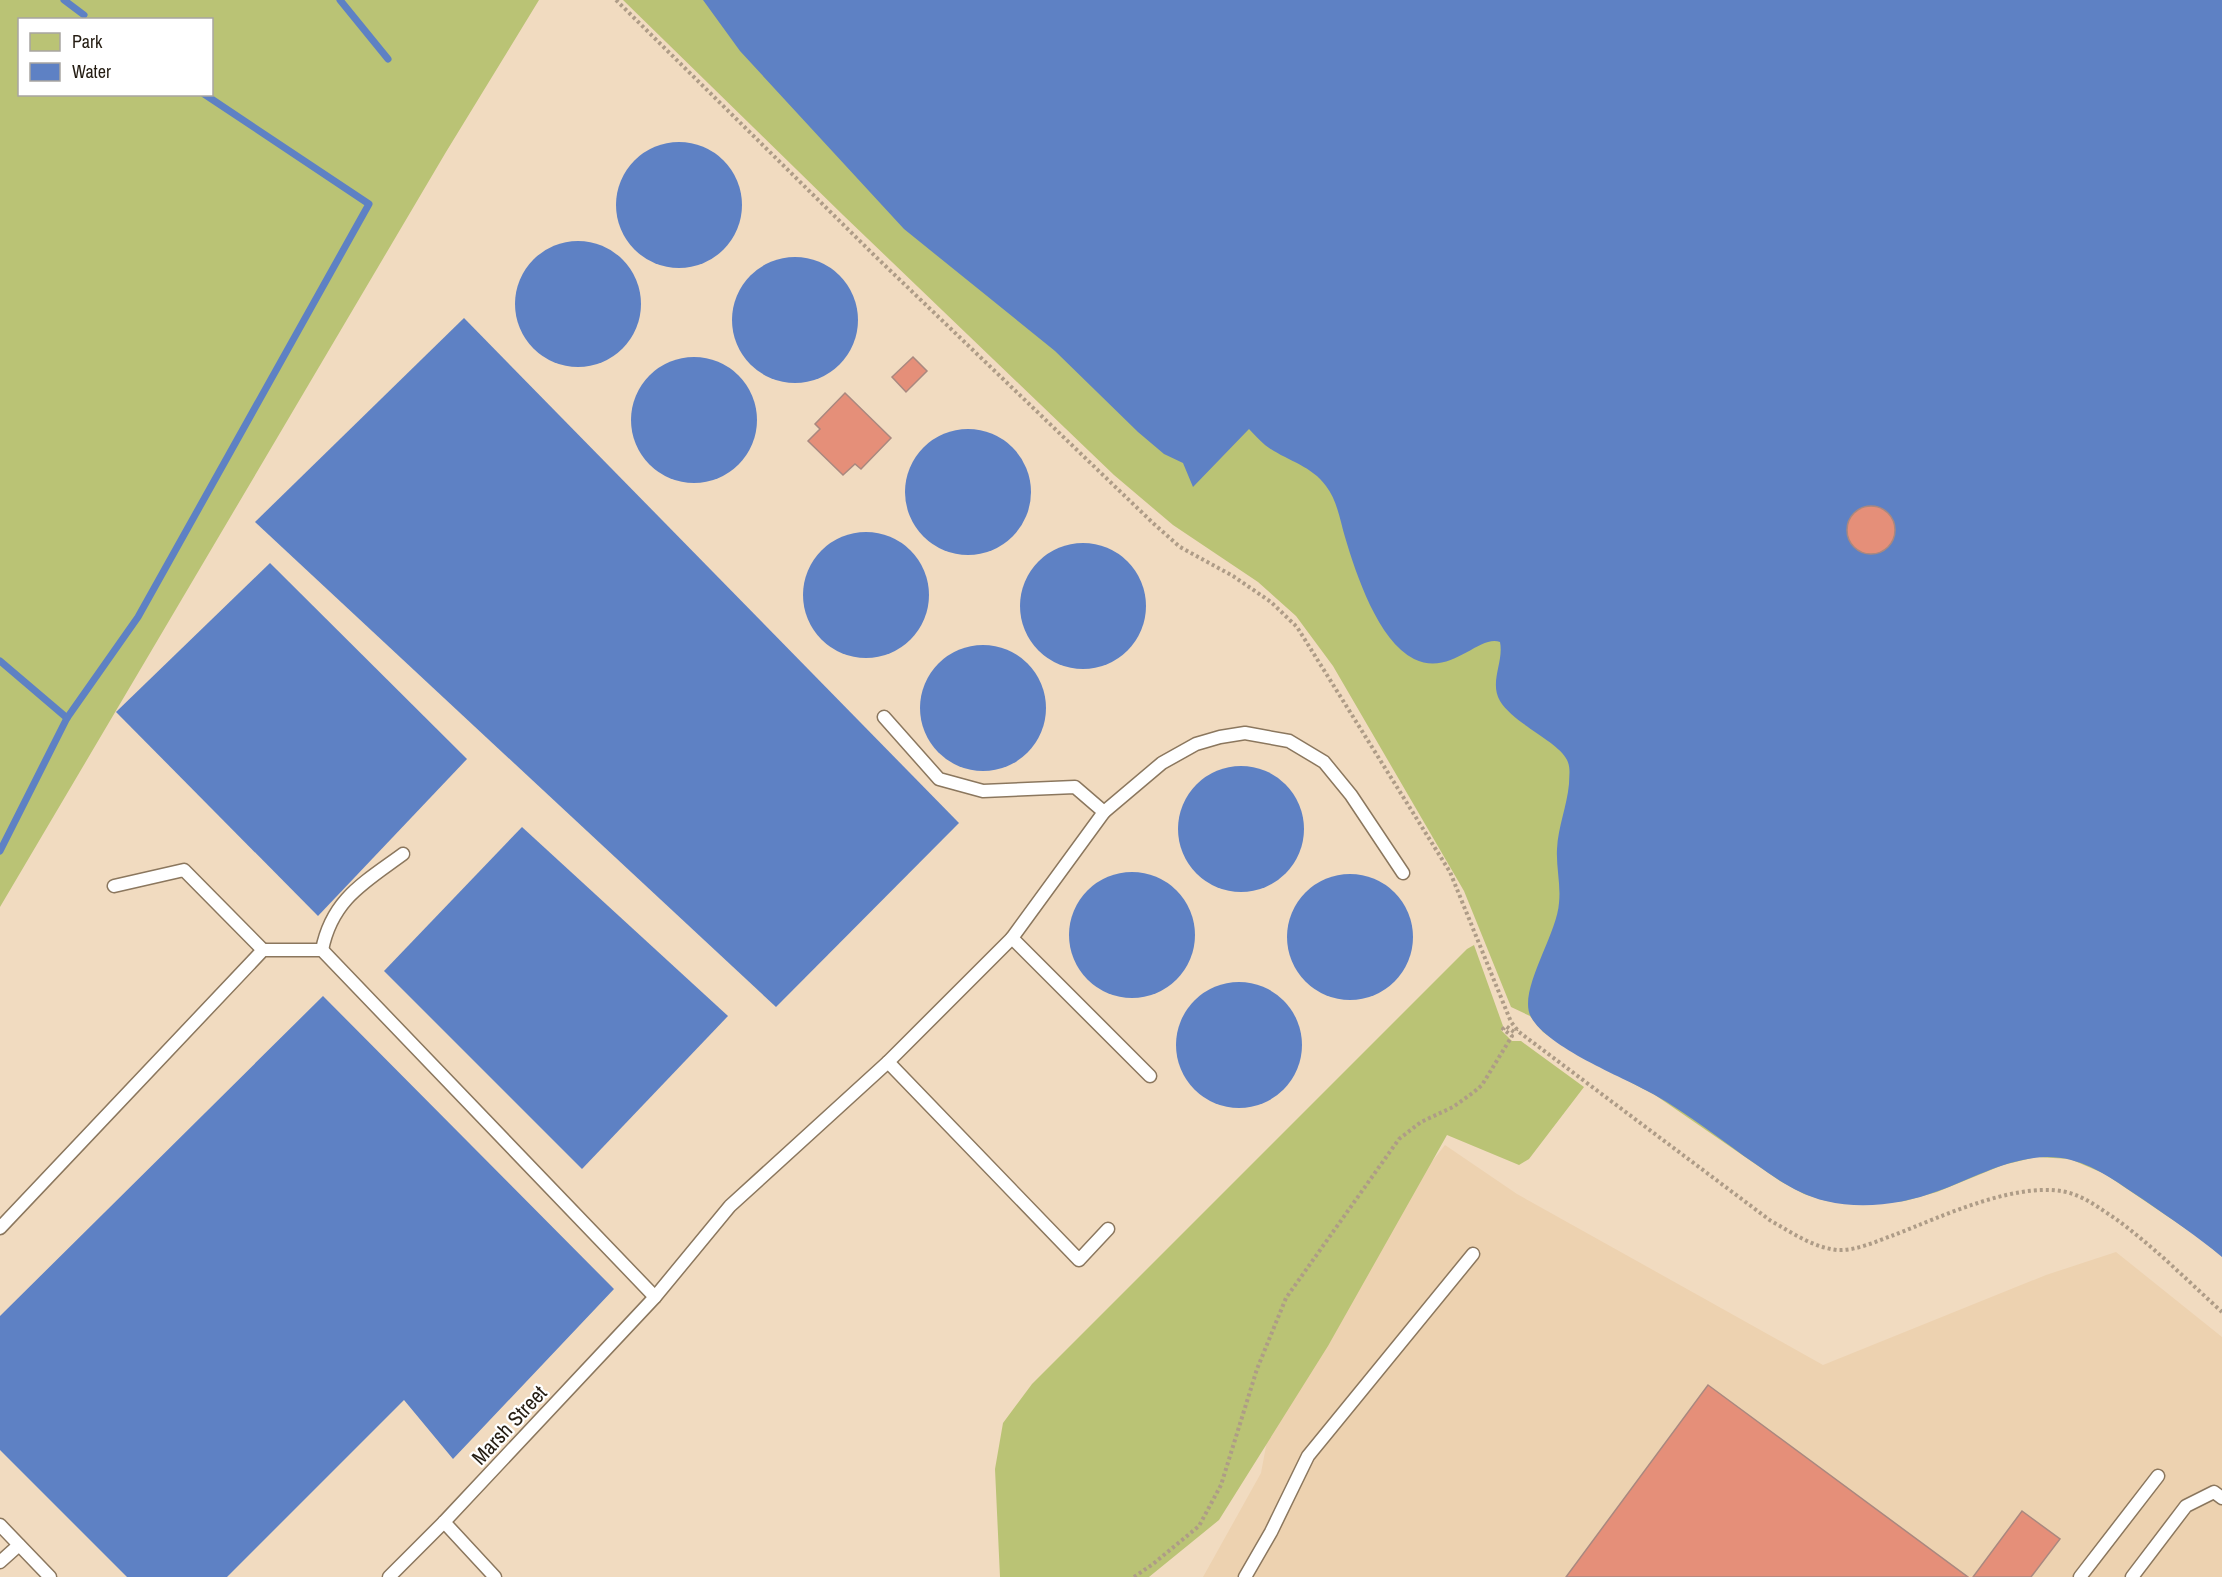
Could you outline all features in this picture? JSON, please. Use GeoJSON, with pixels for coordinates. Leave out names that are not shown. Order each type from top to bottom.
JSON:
{"type":"FeatureCollection","features":[{"type":"Feature","properties":{"kind":"lane"},"geometry":{"type":"LineString","coordinates":[[884,717],[939,779],[983,791],[1075,787],[1104,812]]}},
{"type":"Feature","properties":{"kind":"lane","name":"Marsh Street"},"geometry":{"type":"LineString","coordinates":[[389,1577],[444,1522],[655,1297],[730,1206],[888,1062],[1012,938],[1104,812],[1162,763],[1196,744],[1220,737],[1245,733],[1289,741],[1324,762],[1351,795],[1403,873]]}},
{"type":"Feature","properties":{"kind":"lane"},"geometry":{"type":"LineString","coordinates":[[322,950],[325,933],[332,916],[345,900],[404,854]]}},
{"type":"Feature","properties":{"kind":"lane"},"geometry":{"type":"LineString","coordinates":[[114,886],[184,870],[263,950],[322,950],[655,1297]]}},
{"type":"Feature","properties":{"kind":"lane"},"geometry":{"type":"LineString","coordinates":[[1012,938],[1150,1076]]}},
{"type":"Feature","properties":{"kind":"lane"},"geometry":{"type":"LineString","coordinates":[[0,1228],[263,950]]}},
{"type":"Feature","properties":{"kind":"lane"},"geometry":{"type":"LineString","coordinates":[[888,1062],[1079,1260],[1108,1229]]}},
{"type":"Feature","properties":{"kind":"lane"},"geometry":{"type":"LineString","coordinates":[[1245,1577],[1271,1532],[1308,1456],[1473,1254]]}},
{"type":"Feature","properties":{"kind":"lane"},"geometry":{"type":"LineString","coordinates":[[2080,1577],[2158,1476]]}},
{"type":"Feature","properties":{"kind":"lane"},"geometry":{"type":"LineString","coordinates":[[2132,1577],[2186,1506],[2214,1492],[2222,1498]]}},
{"type":"Feature","properties":{"kind":"lane"},"geometry":{"type":"LineString","coordinates":[[444,1522],[495,1577]]}},
{"type":"Feature","properties":{"kind":"lane"},"geometry":{"type":"LineString","coordinates":[[0,1526],[50,1577]]}},
{"type":"Feature","properties":{"kind":"lane"},"geometry":{"type":"LineString","coordinates":[[0,1562],[19,1545]]}},
{"type":"Feature","properties":{"kind":"path"},"geometry":{"type":"LineString","coordinates":[[616,0],[874,255],[1154,524],[1180,547],[1233,576],[1271,602],[1297,627],[1450,872],[1511,1022],[1516,1029],[1771,1221],[1816,1246],[1840,1250],[1866,1245],[1959,1210],[2014,1193],[2043,1188],[2073,1193],[2098,1206],[2142,1238],[2222,1312]]}},
{"type":"Feature","properties":{"kind":"path"},"geometry":{"type":"LineString","coordinates":[[1134,1577],[1198,1526],[1221,1485],[1257,1369],[1286,1298],[1399,1139],[1421,1122],[1453,1107],[1482,1085],[1512,1036],[1506,1028],[1514,1032],[1516,1029]]}},
{"type":"Feature","properties":{"kind":"shaded area"},"geometry":{"type":"Polygon","coordinates":[[[1445,1145],[1517,1194],[1823,1365],[2046,1275],[2116,1252],[2222,1337],[2222,1577],[1203,1577],[1261,1473],[1284,1349],[1445,1145]]]}},
{"type":"Feature","properties":{"kind":"green space"},"geometry":{"type":"Polygon","coordinates":[[[0,0],[539,0],[446,152],[0,907],[0,0]]]}},
{"type":"Feature","properties":{"kind":"green space"},"geometry":{"type":"Polygon","coordinates":[[[623,0],[919,0],[2222,1257],[2201,1239],[2105,1174],[2070,1159],[2036,1157],[2003,1165],[1937,1192],[1905,1201],[1862,1205],[1826,1201],[1804,1194],[1780,1181],[1655,1095],[1573,1052],[1543,1032],[1530,1016],[1511,1007],[1464,891],[1333,666],[1296,616],[1258,582],[1173,525],[1114,475],[623,0]]]}},
{"type":"Feature","properties":{"kind":"green space"},"geometry":{"type":"Polygon","coordinates":[[[1474,945],[1503,1026],[1501,1030],[1512,1041],[1521,1041],[1584,1087],[1529,1159],[1519,1165],[1447,1135],[1328,1346],[1219,1520],[1149,1577],[1000,1577],[995,1469],[1003,1423],[1032,1384],[1467,949],[1474,945]]]}},
{"type":"Feature","properties":{"kind":"water"},"geometry":{"type":"Polygon","coordinates":[[[703,0],[2222,0],[2222,1257],[2109,1177],[2081,1163],[2054,1157],[2036,1158],[2003,1165],[1938,1191],[1897,1202],[1854,1205],[1816,1198],[1781,1181],[1666,1102],[1553,1040],[1531,1017],[1528,1006],[1533,978],[1557,916],[1559,890],[1557,849],[1568,792],[1569,766],[1567,760],[1555,746],[1516,718],[1500,701],[1496,679],[1500,642],[1492,641],[1483,644],[1440,663],[1427,663],[1414,659],[1401,650],[1390,638],[1370,605],[1355,569],[1336,504],[1326,486],[1313,473],[1265,445],[1249,429],[1193,487],[1183,463],[1164,454],[1138,432],[1055,351],[904,229],[740,51],[703,0]]]}},
{"type":"Feature","properties":{"kind":"water"},"geometry":{"type":"Polygon","coordinates":[[[679,142],[703,147],[724,160],[737,181],[742,205],[737,229],[724,250],[703,263],[679,268],[655,263],[634,250],[621,229],[616,205],[621,181],[634,160],[655,147],[679,142]]]}},
{"type":"Feature","properties":{"kind":"water"},"geometry":{"type":"Polygon","coordinates":[[[578,241],[602,246],[623,259],[636,280],[641,304],[636,328],[623,349],[602,362],[578,367],[554,362],[533,349],[520,328],[515,304],[520,280],[533,259],[554,246],[578,241]]]}},
{"type":"Feature","properties":{"kind":"water"},"geometry":{"type":"Polygon","coordinates":[[[795,257],[819,262],[840,275],[853,296],[858,320],[853,344],[840,365],[819,378],[795,383],[771,378],[750,365],[737,344],[732,320],[737,296],[750,275],[771,262],[795,257]]]}},
{"type":"Feature","properties":{"kind":"water"},"geometry":{"type":"Polygon","coordinates":[[[464,318],[959,823],[776,1007],[255,522],[464,318]]]}},
{"type":"Feature","properties":{"kind":"water"},"geometry":{"type":"Polygon","coordinates":[[[694,357],[718,362],[739,375],[752,396],[757,420],[752,444],[739,465],[718,478],[694,483],[670,478],[649,465],[636,444],[631,420],[636,396],[649,375],[670,362],[694,357]]]}},
{"type":"Feature","properties":{"kind":"water"},"geometry":{"type":"Polygon","coordinates":[[[968,429],[992,434],[1013,447],[1026,468],[1031,492],[1026,516],[1013,537],[992,550],[968,555],[944,550],[923,537],[910,516],[905,492],[910,468],[923,447],[944,434],[968,429]]]}},
{"type":"Feature","properties":{"kind":"water"},"geometry":{"type":"Polygon","coordinates":[[[866,532],[890,537],[910,551],[924,571],[929,595],[924,619],[910,639],[890,653],[866,658],[842,653],[822,639],[808,619],[803,595],[808,571],[822,551],[842,537],[866,532]]]}},
{"type":"Feature","properties":{"kind":"water"},"geometry":{"type":"Polygon","coordinates":[[[1083,543],[1107,548],[1128,561],[1141,582],[1146,606],[1141,630],[1128,651],[1107,664],[1083,669],[1059,664],[1038,651],[1025,630],[1020,606],[1025,582],[1038,561],[1059,548],[1083,543]]]}},
{"type":"Feature","properties":{"kind":"water"},"geometry":{"type":"Polygon","coordinates":[[[270,563],[467,759],[318,916],[116,712],[270,563]]]}},
{"type":"Feature","properties":{"kind":"water"},"geometry":{"type":"Polygon","coordinates":[[[983,645],[1007,650],[1028,663],[1041,684],[1046,708],[1041,732],[1028,753],[1007,766],[983,771],[959,766],[938,753],[925,732],[920,708],[925,684],[938,663],[959,650],[983,645]]]}},
{"type":"Feature","properties":{"kind":"water"},"geometry":{"type":"Polygon","coordinates":[[[1241,766],[1265,771],[1285,785],[1299,805],[1304,829],[1299,853],[1285,873],[1265,887],[1241,892],[1217,887],[1197,873],[1183,853],[1178,829],[1183,805],[1197,785],[1217,771],[1241,766]]]}},
{"type":"Feature","properties":{"kind":"water"},"geometry":{"type":"Polygon","coordinates":[[[522,827],[728,1016],[582,1169],[384,971],[522,827]]]}},
{"type":"Feature","properties":{"kind":"water"},"geometry":{"type":"Polygon","coordinates":[[[1132,872],[1156,877],[1177,890],[1190,911],[1195,935],[1190,959],[1177,980],[1156,993],[1132,998],[1108,993],[1087,980],[1074,959],[1069,935],[1074,911],[1087,890],[1108,877],[1132,872]]]}},
{"type":"Feature","properties":{"kind":"water"},"geometry":{"type":"Polygon","coordinates":[[[1350,874],[1374,879],[1395,892],[1408,913],[1413,937],[1408,961],[1395,982],[1374,995],[1350,1000],[1326,995],[1305,982],[1292,961],[1287,937],[1292,913],[1305,892],[1326,879],[1350,874]]]}},
{"type":"Feature","properties":{"kind":"water"},"geometry":{"type":"Polygon","coordinates":[[[1239,982],[1263,987],[1284,1000],[1297,1021],[1302,1045],[1297,1069],[1284,1090],[1263,1103],[1239,1108],[1215,1103],[1194,1090],[1181,1069],[1176,1045],[1181,1021],[1194,1000],[1215,987],[1239,982]]]}},
{"type":"Feature","properties":{"kind":"water"},"geometry":{"type":"Polygon","coordinates":[[[323,996],[614,1289],[453,1459],[404,1400],[227,1577],[127,1577],[0,1450],[0,1316],[323,996]]]}},
{"type":"Feature","properties":{"kind":"building"},"geometry":{"type":"Polygon","coordinates":[[[913,357],[927,371],[906,392],[892,377],[913,357]]]}},
{"type":"Feature","properties":{"kind":"building"},"geometry":{"type":"Polygon","coordinates":[[[845,393],[891,438],[861,469],[855,464],[843,475],[808,441],[820,429],[815,424],[845,393]]]}},
{"type":"Feature","properties":{"kind":"building"},"geometry":{"type":"Polygon","coordinates":[[[1866,506],[1876,506],[1891,516],[1895,530],[1894,539],[1885,550],[1876,554],[1866,554],[1851,544],[1847,535],[1847,525],[1857,510],[1866,506]]]}},
{"type":"Feature","properties":{"kind":"building"},"geometry":{"type":"Polygon","coordinates":[[[1708,1385],[1968,1577],[1566,1577],[1708,1385]]]}},
{"type":"Feature","properties":{"kind":"building"},"geometry":{"type":"Polygon","coordinates":[[[2022,1511],[2060,1539],[2031,1577],[1973,1577],[2022,1511]]]}},
{"type":"Feature","properties":{"kind":"waterway"},"geometry":{"type":"LineString","coordinates":[[64,0],[84,15]]}},
{"type":"Feature","properties":{"kind":"waterway"},"geometry":{"type":"LineString","coordinates":[[340,0],[388,59]]}},
{"type":"Feature","properties":{"kind":"waterway"},"geometry":{"type":"LineString","coordinates":[[0,851],[67,718],[138,617],[369,204],[207,96]]}},
{"type":"Feature","properties":{"kind":"waterway"},"geometry":{"type":"LineString","coordinates":[[0,661],[67,718]]}}]}
